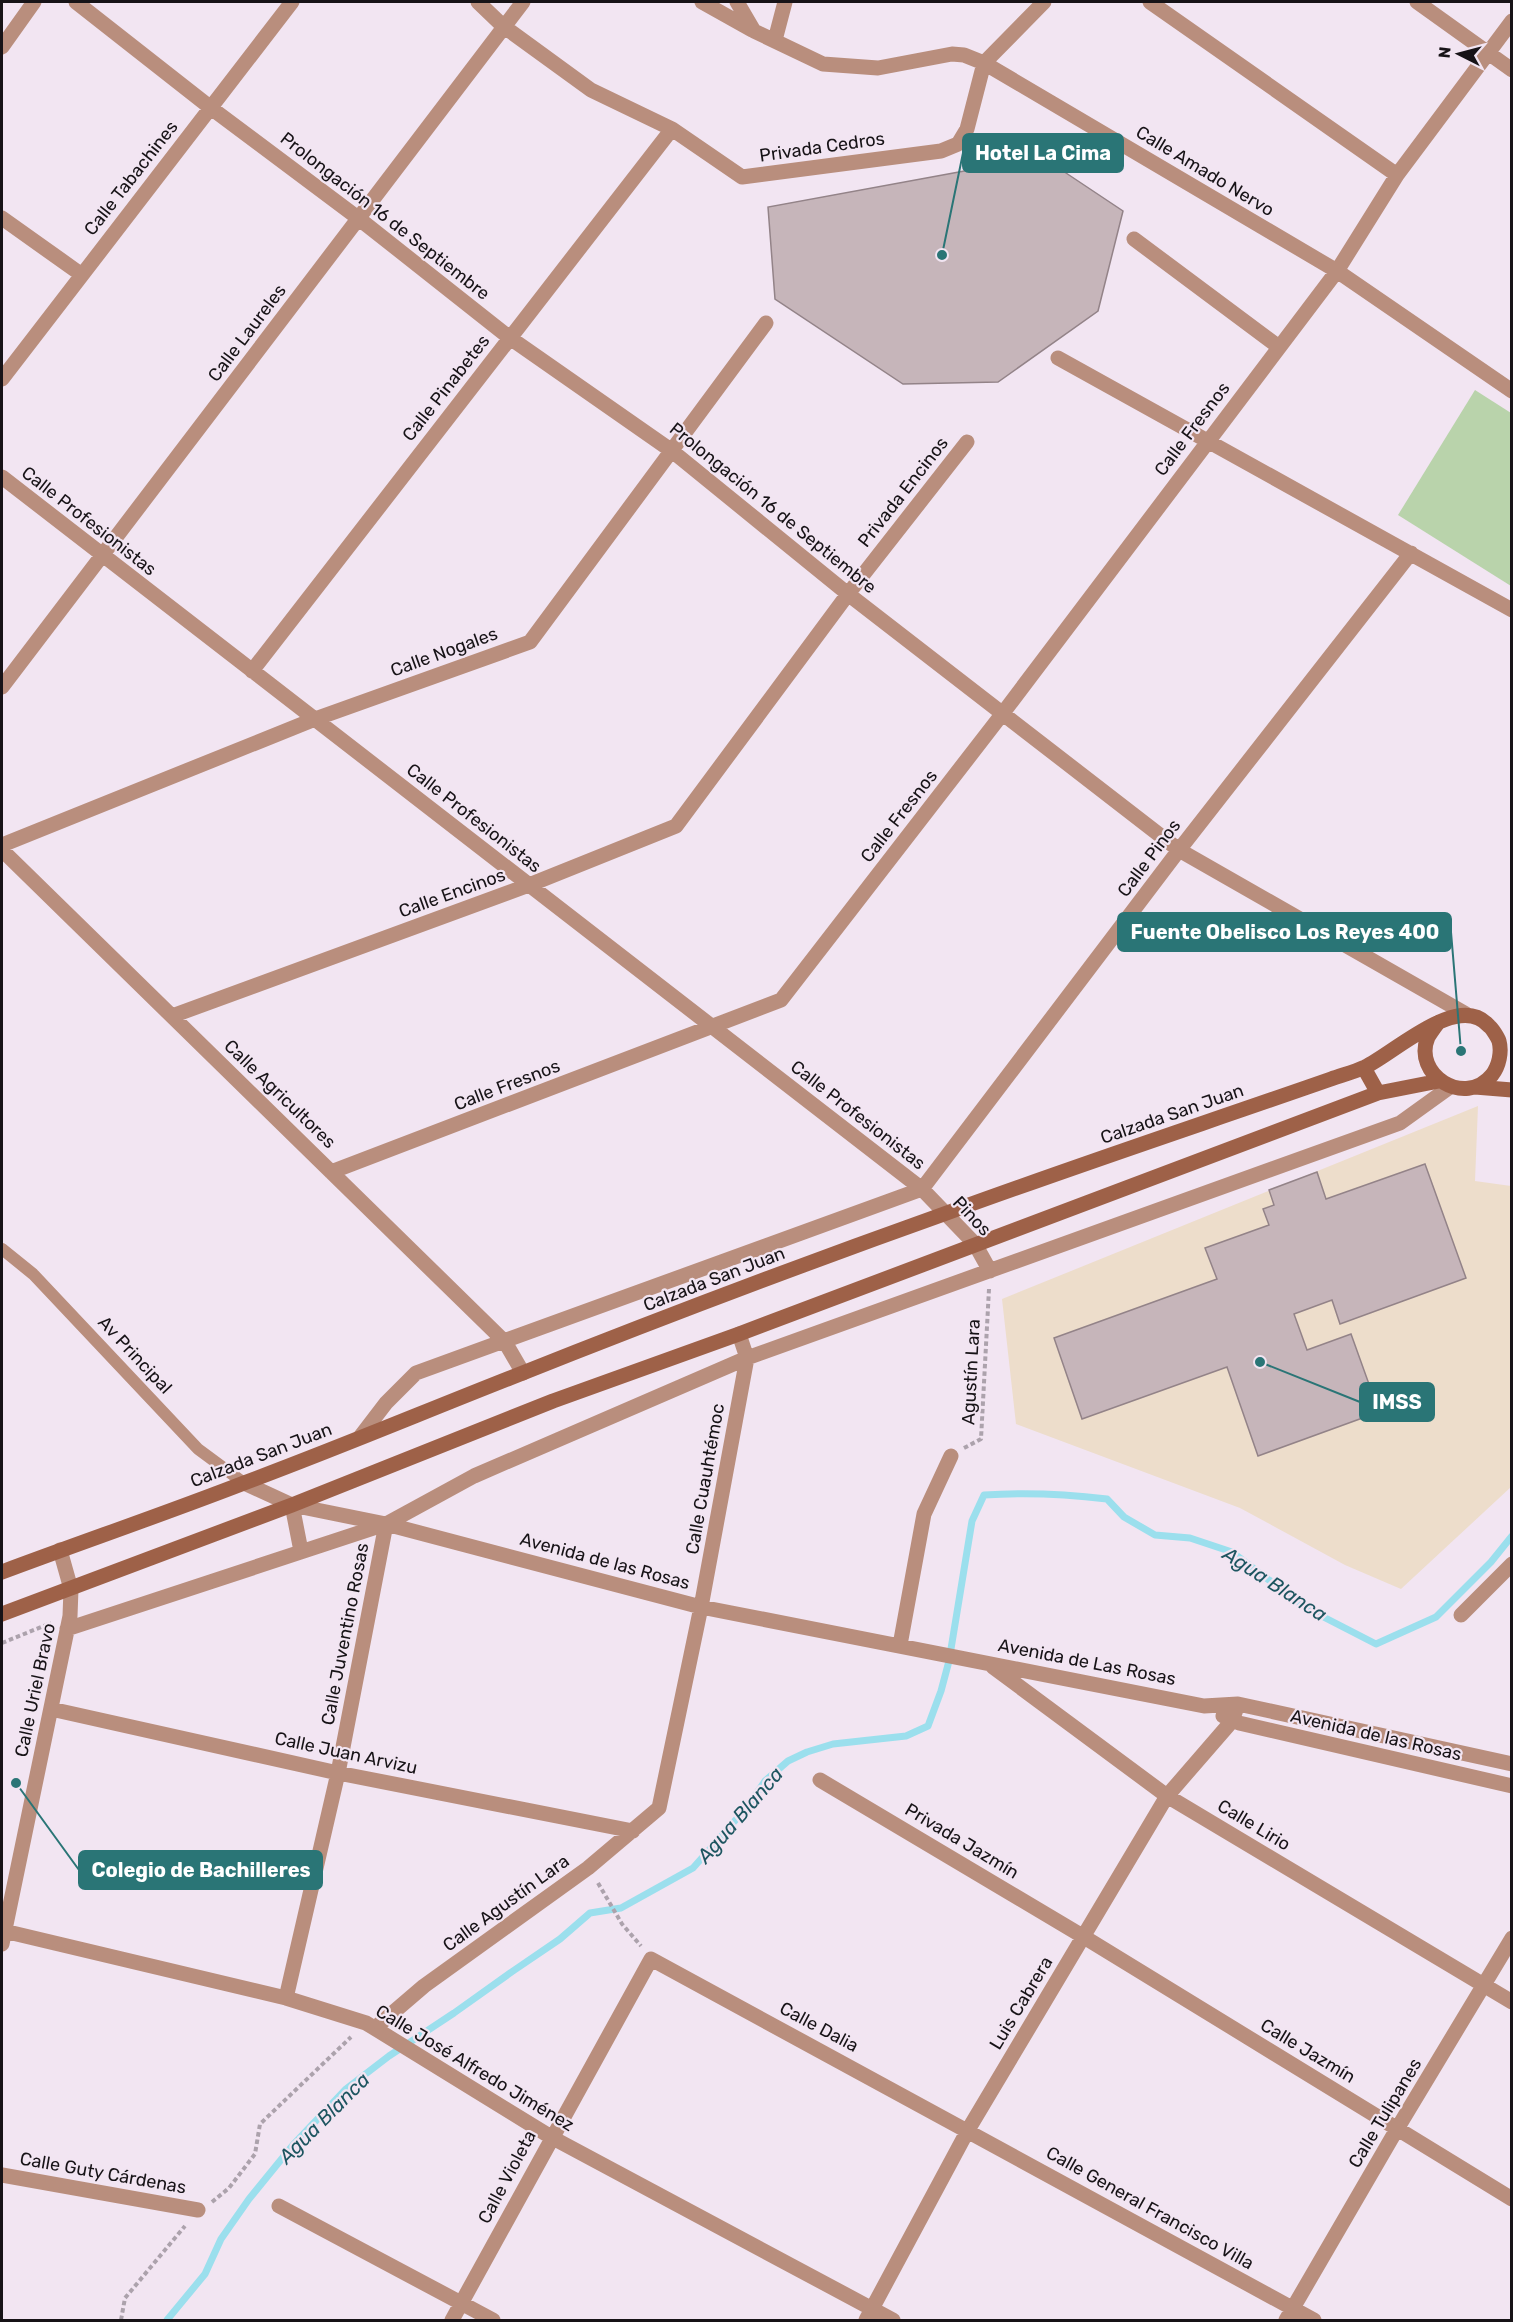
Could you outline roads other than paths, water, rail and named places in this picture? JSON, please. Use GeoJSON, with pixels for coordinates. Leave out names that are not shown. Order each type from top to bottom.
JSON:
{"type":"FeatureCollection","features":[{"type":"Feature","properties":{"kind":"main road"},"geometry":{"type":"LineString","coordinates":[[1445,1084],[1429,1068],[1425,1052],[1429,1036],[1439,1022],[1452,1016],[1466,1014],[1478,1017],[1512,1035]]}},
{"type":"Feature","properties":{"kind":"main road","name":"Calzada San Juan"},"geometry":{"type":"LineString","coordinates":[[2,1572],[244,1483],[523,1373],[944,1214],[1364,1068],[1439,1022]]}},
{"type":"Feature","properties":{"kind":"main road"},"geometry":{"type":"LineString","coordinates":[[1475,1087],[1491,1076],[1500,1059],[1498,1039],[1487,1023]]}},
{"type":"Feature","properties":{"kind":"main road"},"geometry":{"type":"LineString","coordinates":[[1364,1068],[1378,1093]]}},
{"type":"Feature","properties":{"kind":"main road"},"geometry":{"type":"LineString","coordinates":[[2,1614],[292,1505],[553,1401],[739,1334],[1378,1093],[1445,1084],[1463,1089],[1475,1087],[1512,1090]]}},
{"type":"Feature","properties":{"kind":"street"},"geometry":{"type":"LineString","coordinates":[[2,47],[34,2]]}},
{"type":"Feature","properties":{"kind":"street","name":"Prolongación 16 de Septiembre"},"geometry":{"type":"LineString","coordinates":[[76,2],[211,108],[358,218],[510,338],[672,451],[848,594],[1179,850],[1466,1014]]}},
{"type":"Feature","properties":{"kind":"street","name":"Calle Tabachines"},"geometry":{"type":"LineString","coordinates":[[2,379],[292,2]]}},
{"type":"Feature","properties":{"kind":"street","name":"Privada Cedros"},"geometry":{"type":"LineString","coordinates":[[478,2],[503,26],[591,90],[672,129],[742,177],[941,151],[958,144],[967,129],[984,63]]}},
{"type":"Feature","properties":{"kind":"street","name":"Calle Laureles"},"geometry":{"type":"LineString","coordinates":[[2,687],[523,2]]}},
{"type":"Feature","properties":{"kind":"street","name":"Calle Amado Nervo"},"geometry":{"type":"LineString","coordinates":[[702,2],[796,53],[823,64],[878,68],[952,54],[964,55],[984,63],[1337,272],[1512,391]]}},
{"type":"Feature","properties":{"kind":"street"},"geometry":{"type":"LineString","coordinates":[[737,2],[754,31]]}},
{"type":"Feature","properties":{"kind":"street"},"geometry":{"type":"LineString","coordinates":[[775,40],[785,2]]}},
{"type":"Feature","properties":{"kind":"street"},"geometry":{"type":"LineString","coordinates":[[984,63],[1044,2]]}},
{"type":"Feature","properties":{"kind":"street"},"geometry":{"type":"LineString","coordinates":[[1150,2],[1397,175]]}},
{"type":"Feature","properties":{"kind":"street"},"geometry":{"type":"LineString","coordinates":[[1417,2],[1512,70]]}},
{"type":"Feature","properties":{"kind":"street","name":"Calle Fresnos"},"geometry":{"type":"LineString","coordinates":[[331,1172],[713,1028],[781,1000],[1003,713],[1337,272],[1397,175],[1512,21]]}},
{"type":"Feature","properties":{"kind":"street","name":"Calle Pinabetes"},"geometry":{"type":"LineString","coordinates":[[252,671],[672,129]]}},
{"type":"Feature","properties":{"kind":"street"},"geometry":{"type":"LineString","coordinates":[[2,218],[82,275]]}},
{"type":"Feature","properties":{"kind":"street"},"geometry":{"type":"LineString","coordinates":[[1134,238],[1280,346]]}},
{"type":"Feature","properties":{"kind":"street","name":"Calle Nogales"},"geometry":{"type":"LineString","coordinates":[[2,845],[315,719],[530,642],[766,323]]}},
{"type":"Feature","properties":{"kind":"street"},"geometry":{"type":"LineString","coordinates":[[1058,358],[1512,610]]}},
{"type":"Feature","properties":{"kind":"street","name":"Privada Encinos"},"geometry":{"type":"LineString","coordinates":[[848,594],[966,442]]}},
{"type":"Feature","properties":{"kind":"street","name":"Calle Profesionistas"},"geometry":{"type":"LineString","coordinates":[[2,477],[922,1189]]}},
{"type":"Feature","properties":{"kind":"street","name":"Calle Pinos"},"geometry":{"type":"LineString","coordinates":[[922,1189],[1179,850],[1411,553]]}},
{"type":"Feature","properties":{"kind":"street","name":"Calle Encinos"},"geometry":{"type":"LineString","coordinates":[[172,1016],[529,885],[676,826],[848,594]]}},
{"type":"Feature","properties":{"kind":"street","name":"Calle Agricultores"},"geometry":{"type":"LineString","coordinates":[[2,850],[505,1342],[523,1373]]}},
{"type":"Feature","properties":{"kind":"street"},"geometry":{"type":"LineString","coordinates":[[68,1622],[386,1524],[474,1476],[747,1359],[1400,1123],[1445,1084]]}},
{"type":"Feature","properties":{"kind":"street"},"geometry":{"type":"LineString","coordinates":[[360,1437],[386,1403],[416,1373],[922,1189]]}},
{"type":"Feature","properties":{"kind":"street","name":"Pinos"},"geometry":{"type":"LineString","coordinates":[[922,1189],[975,1244],[990,1271]]}},
{"type":"Feature","properties":{"kind":"street","name":"Calle Cuauhtémoc"},"geometry":{"type":"LineString","coordinates":[[659,1808],[701,1606],[747,1359],[739,1334]]}},
{"type":"Feature","properties":{"kind":"street"},"geometry":{"type":"LineString","coordinates":[[907,1646],[924,1514],[951,1456]]}},
{"type":"Feature","properties":{"kind":"street","name":"Avenida de las Rosas"},"geometry":{"type":"LineString","coordinates":[[244,1483],[292,1505],[386,1524],[701,1606],[885,1644],[961,1656]]}},
{"type":"Feature","properties":{"kind":"street"},"geometry":{"type":"LineString","coordinates":[[292,1505],[301,1551]]}},
{"type":"Feature","properties":{"kind":"street","name":"Calle Juventino Rosas"},"geometry":{"type":"LineString","coordinates":[[286,1998],[338,1773],[386,1524]]}},
{"type":"Feature","properties":{"kind":"street","name":"Calle Uriel Bravo"},"geometry":{"type":"LineString","coordinates":[[3,1937],[68,1622],[71,1589],[60,1550]]}},
{"type":"Feature","properties":{"kind":"street"},"geometry":{"type":"LineString","coordinates":[[1461,1615],[1512,1564]]}},
{"type":"Feature","properties":{"kind":"street","name":"Avenida de Las Rosas"},"geometry":{"type":"LineString","coordinates":[[961,1656],[1204,1706],[1238,1704]]}},
{"type":"Feature","properties":{"kind":"street","name":"Calle Lirio"},"geometry":{"type":"LineString","coordinates":[[989,1663],[1167,1796],[1512,2002]]}},
{"type":"Feature","properties":{"kind":"street","name":"Avenida de las Rosas"},"geometry":{"type":"LineString","coordinates":[[1238,1704],[1512,1764]]}},
{"type":"Feature","properties":{"kind":"street","name":"Luis Cabrera"},"geometry":{"type":"LineString","coordinates":[[869,2315],[968,2130],[1167,1796],[1232,1720],[1238,1704]]}},
{"type":"Feature","properties":{"kind":"street","name":"Avenida de Las Rosas"},"geometry":{"type":"LineString","coordinates":[[1204,1706],[1232,1720]]}},
{"type":"Feature","properties":{"kind":"street","name":"Calle Juan Arvizu"},"geometry":{"type":"LineString","coordinates":[[51,1709],[338,1773],[633,1831]]}},
{"type":"Feature","properties":{"kind":"street","name":"Avenida de las Rosas"},"geometry":{"type":"LineString","coordinates":[[1232,1720],[1512,1786]]}},
{"type":"Feature","properties":{"kind":"street","name":"Privada Jazmín"},"geometry":{"type":"LineString","coordinates":[[820,1780],[1084,1937]]}},
{"type":"Feature","properties":{"kind":"street","name":"Calle Agustín Lara"},"geometry":{"type":"LineString","coordinates":[[376,2029],[424,1986],[588,1868],[659,1808]]}},
{"type":"Feature","properties":{"kind":"street","name":"Calle José Alfredo Jiménez"},"geometry":{"type":"LineString","coordinates":[[3,1937],[286,1998],[376,2029],[419,2058],[551,2137],[869,2315],[893,2320]]}},
{"type":"Feature","properties":{"kind":"street","name":"Calle Jazmín"},"geometry":{"type":"LineString","coordinates":[[1084,1937],[1512,2199]]}},
{"type":"Feature","properties":{"kind":"street","name":"Calle Tulipanes"},"geometry":{"type":"LineString","coordinates":[[1289,2315],[1512,1938]]}},
{"type":"Feature","properties":{"kind":"street","name":"Calle Dalia"},"geometry":{"type":"LineString","coordinates":[[651,1959],[968,2130]]}},
{"type":"Feature","properties":{"kind":"street","name":"Calle Violeta"},"geometry":{"type":"LineString","coordinates":[[452,2320],[651,1959]]}},
{"type":"Feature","properties":{"kind":"street","name":"Calle General Francisco Villa"},"geometry":{"type":"LineString","coordinates":[[968,2130],[1289,2315],[1314,2320]]}},
{"type":"Feature","properties":{"kind":"street","name":"Calle Guty Cárdenas"},"geometry":{"type":"LineString","coordinates":[[2,2175],[198,2210]]}},
{"type":"Feature","properties":{"kind":"street"},"geometry":{"type":"LineString","coordinates":[[279,2206],[493,2320]]}},
{"type":"Feature","properties":{"kind":"lane","name":"Av Principal"},"geometry":{"type":"LineString","coordinates":[[2,1249],[33,1274],[198,1449],[244,1483]]}},
{"type":"Feature","properties":{"kind":"waterway","name":"Agua Blanca"},"geometry":{"type":"LineString","coordinates":[[167,2320],[205,2274],[221,2239],[249,2199],[293,2145],[346,2089],[389,2056],[560,1939],[590,1913],[621,1908],[693,1868],[748,1806],[765,1781],[788,1761],[833,1744],[906,1736],[928,1726],[949,1661],[972,1521],[984,1495],[1046,1494],[1107,1499],[1124,1517],[1155,1535],[1190,1538],[1232,1552],[1306,1608],[1376,1644],[1436,1617],[1491,1562],[1512,1536]]}},
{"type":"Feature","properties":{"kind":"place","name":"Hotel La Cima"},"geometry":{"type":"Point","coordinates":[942,255]}},
{"type":"Feature","properties":{"kind":"place","name":"Fuente Obelisco Los Reyes 400"},"geometry":{"type":"Point","coordinates":[1461,1051]}},
{"type":"Feature","properties":{"kind":"place","name":"IMSS"},"geometry":{"type":"Point","coordinates":[1260,1362]}},
{"type":"Feature","properties":{"kind":"place","name":"Colegio de Bachilleres"},"geometry":{"type":"Point","coordinates":[16,1783]}}]}
